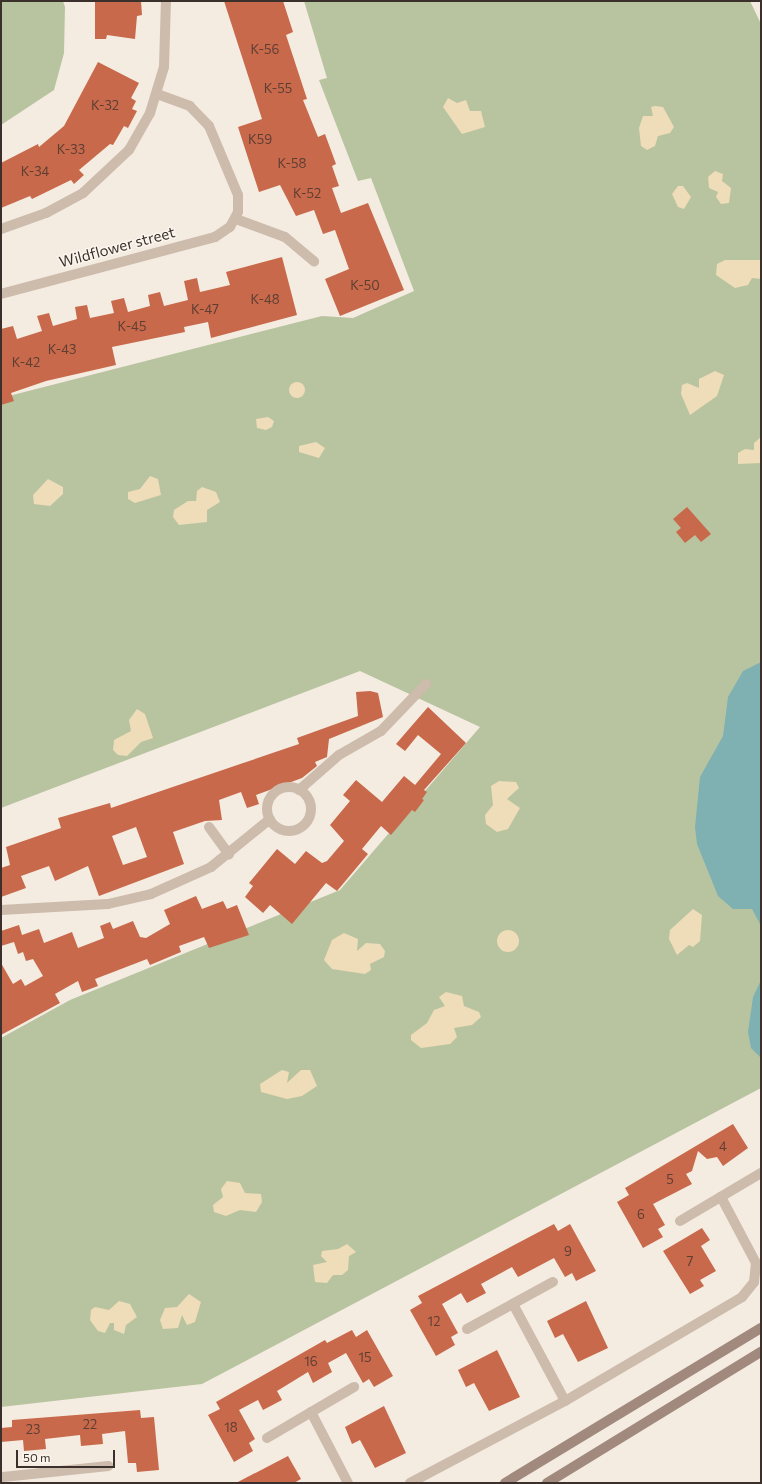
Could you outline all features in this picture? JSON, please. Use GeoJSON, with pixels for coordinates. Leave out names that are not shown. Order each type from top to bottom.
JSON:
{"type":"FeatureCollection","features":[{"type":"Feature","properties":{"kind":"street"},"geometry":{"type":"LineString","coordinates":[[1,229],[66,204],[100,180],[133,144],[157,94],[167,42],[166,1]]}},
{"type":"Feature","properties":{"kind":"street"},"geometry":{"type":"LineString","coordinates":[[157,94],[190,106],[209,126],[238,195],[236,219],[285,237],[314,261]]}},
{"type":"Feature","properties":{"kind":"street","name":"Wildflower street"},"geometry":{"type":"LineString","coordinates":[[1,294],[215,237],[236,219]]}},
{"type":"Feature","properties":{"kind":"street"},"geometry":{"type":"LineString","coordinates":[[299,790],[339,755],[381,731],[426,684]]}},
{"type":"Feature","properties":{"kind":"street"},"geometry":{"type":"LineString","coordinates":[[286,787],[299,790],[311,808],[302,827],[280,829],[270,819],[267,806],[273,794],[286,787]]}},
{"type":"Feature","properties":{"kind":"street"},"geometry":{"type":"LineString","coordinates":[[1,910],[130,900],[192,877],[229,855],[270,819]]}},
{"type":"Feature","properties":{"kind":"street"},"geometry":{"type":"LineString","coordinates":[[209,827],[229,855]]}},
{"type":"Feature","properties":{"kind":"street"},"geometry":{"type":"LineString","coordinates":[[680,1221],[761,1173]]}},
{"type":"Feature","properties":{"kind":"street"},"geometry":{"type":"LineString","coordinates":[[410,1483],[565,1401],[734,1303],[749,1290],[756,1273],[754,1254],[721,1197]]}},
{"type":"Feature","properties":{"kind":"street"},"geometry":{"type":"LineString","coordinates":[[467,1330],[553,1282]]}},
{"type":"Feature","properties":{"kind":"street"},"geometry":{"type":"LineString","coordinates":[[513,1304],[565,1401]]}},
{"type":"Feature","properties":{"kind":"street"},"geometry":{"type":"LineString","coordinates":[[505,1483],[761,1328]]}},
{"type":"Feature","properties":{"kind":"street"},"geometry":{"type":"LineString","coordinates":[[547,1483],[761,1352]]}},
{"type":"Feature","properties":{"kind":"street"},"geometry":{"type":"LineString","coordinates":[[267,1438],[354,1387]]}},
{"type":"Feature","properties":{"kind":"street"},"geometry":{"type":"LineString","coordinates":[[311,1412],[348,1483]]}},
{"type":"Feature","properties":{"kind":"street"},"geometry":{"type":"LineString","coordinates":[[3,1477],[43,1478],[108,1466]]}},
{"type":"Feature","properties":{"kind":"green space"},"geometry":{"type":"Polygon","coordinates":[[[1,1],[63,1],[65,7],[64,53],[54,90],[1,125],[1,1]]]}},
{"type":"Feature","properties":{"kind":"green space"},"geometry":{"type":"Polygon","coordinates":[[[304,1],[750,1],[761,24],[761,1088],[202,1384],[1,1407],[1,1038],[70,1000],[340,890],[480,727],[360,671],[1,808],[1,398],[322,316],[353,318],[414,291],[371,178],[358,181],[319,80],[327,78],[304,1]]]}},
{"type":"Feature","properties":{"kind":"sand"},"geometry":{"type":"Polygon","coordinates":[[[448,98],[457,103],[466,100],[470,111],[481,111],[485,127],[462,134],[443,107],[448,98]]]}},
{"type":"Feature","properties":{"kind":"sand"},"geometry":{"type":"Polygon","coordinates":[[[651,107],[663,107],[674,127],[670,133],[658,136],[655,146],[647,150],[641,146],[639,128],[643,116],[653,116],[651,107]]]}},
{"type":"Feature","properties":{"kind":"sand"},"geometry":{"type":"Polygon","coordinates":[[[715,171],[723,174],[722,181],[731,188],[729,203],[721,204],[716,197],[718,192],[709,188],[708,177],[715,171]]]}},
{"type":"Feature","properties":{"kind":"sand"},"geometry":{"type":"Polygon","coordinates":[[[678,186],[683,186],[691,197],[684,209],[678,207],[672,194],[678,186]]]}},
{"type":"Feature","properties":{"kind":"sand"},"geometry":{"type":"Polygon","coordinates":[[[725,260],[761,260],[761,279],[752,278],[748,285],[735,288],[716,275],[717,264],[725,260]]]}},
{"type":"Feature","properties":{"kind":"sand"},"geometry":{"type":"Polygon","coordinates":[[[715,371],[724,375],[717,396],[690,415],[681,394],[682,385],[687,383],[699,388],[699,379],[715,371]]]}},
{"type":"Feature","properties":{"kind":"sand"},"geometry":{"type":"Polygon","coordinates":[[[297,382],[304,387],[305,390],[300,397],[297,398],[290,393],[289,390],[294,383],[297,382]]]}},
{"type":"Feature","properties":{"kind":"sand"},"geometry":{"type":"Polygon","coordinates":[[[268,417],[274,421],[272,427],[266,430],[257,428],[256,419],[268,417]]]}},
{"type":"Feature","properties":{"kind":"sand"},"geometry":{"type":"Polygon","coordinates":[[[761,437],[761,463],[738,464],[738,453],[745,449],[754,450],[754,443],[761,437]]]}},
{"type":"Feature","properties":{"kind":"sand"},"geometry":{"type":"Polygon","coordinates":[[[316,442],[325,448],[319,458],[299,452],[299,446],[316,442]]]}},
{"type":"Feature","properties":{"kind":"sand"},"geometry":{"type":"Polygon","coordinates":[[[150,476],[158,479],[161,495],[135,503],[128,499],[128,492],[140,489],[150,476]]]}},
{"type":"Feature","properties":{"kind":"sand"},"geometry":{"type":"Polygon","coordinates":[[[48,479],[63,487],[63,494],[50,506],[34,504],[33,495],[48,479]]]}},
{"type":"Feature","properties":{"kind":"sand"},"geometry":{"type":"Polygon","coordinates":[[[202,487],[216,492],[220,502],[207,510],[207,522],[179,525],[173,517],[174,510],[188,501],[196,501],[197,491],[202,487]]]}},
{"type":"Feature","properties":{"kind":"sand"},"geometry":{"type":"Polygon","coordinates":[[[137,709],[145,714],[153,738],[141,742],[127,756],[118,755],[113,750],[114,740],[131,731],[129,720],[137,709]]]}},
{"type":"Feature","properties":{"kind":"sand"},"geometry":{"type":"Polygon","coordinates":[[[499,781],[516,782],[519,788],[507,799],[520,808],[508,829],[497,832],[486,824],[485,815],[493,805],[491,786],[499,781]]]}},
{"type":"Feature","properties":{"kind":"sand"},"geometry":{"type":"Polygon","coordinates":[[[693,909],[702,915],[700,941],[693,947],[689,945],[677,955],[669,939],[670,930],[693,909]]]}},
{"type":"Feature","properties":{"kind":"sand"},"geometry":{"type":"Polygon","coordinates":[[[508,930],[516,933],[519,941],[516,949],[508,952],[500,949],[497,941],[500,933],[508,930]]]}},
{"type":"Feature","properties":{"kind":"sand"},"geometry":{"type":"Polygon","coordinates":[[[344,933],[358,939],[357,951],[366,943],[380,944],[385,951],[384,957],[370,964],[371,970],[365,974],[332,969],[324,960],[332,940],[344,933]]]}},
{"type":"Feature","properties":{"kind":"sand"},"geometry":{"type":"Polygon","coordinates":[[[446,992],[462,996],[464,1006],[479,1012],[481,1017],[472,1025],[454,1028],[457,1037],[450,1044],[421,1048],[411,1040],[411,1035],[427,1023],[434,1010],[445,1006],[439,997],[446,992]]]}},
{"type":"Feature","properties":{"kind":"sand"},"geometry":{"type":"Polygon","coordinates":[[[282,1070],[289,1072],[287,1083],[301,1070],[310,1070],[317,1086],[302,1096],[287,1099],[261,1092],[260,1084],[282,1070]]]}},
{"type":"Feature","properties":{"kind":"sand"},"geometry":{"type":"Polygon","coordinates":[[[227,1181],[240,1183],[245,1193],[261,1194],[262,1202],[256,1212],[240,1210],[226,1216],[214,1212],[213,1205],[223,1197],[221,1189],[227,1181]]]}},
{"type":"Feature","properties":{"kind":"sand"},"geometry":{"type":"Polygon","coordinates":[[[347,1244],[356,1252],[349,1256],[348,1270],[342,1275],[333,1275],[327,1283],[315,1282],[313,1265],[327,1262],[321,1256],[322,1251],[338,1249],[347,1244]]]}},
{"type":"Feature","properties":{"kind":"sand"},"geometry":{"type":"Polygon","coordinates":[[[189,1294],[201,1302],[195,1322],[187,1325],[182,1315],[178,1328],[163,1329],[160,1320],[165,1308],[177,1307],[189,1294]]]}},
{"type":"Feature","properties":{"kind":"sand"},"geometry":{"type":"Polygon","coordinates":[[[119,1301],[130,1304],[137,1317],[126,1325],[124,1334],[114,1330],[114,1323],[110,1323],[105,1333],[98,1331],[90,1320],[91,1310],[95,1307],[109,1310],[119,1301]]]}},
{"type":"Feature","properties":{"kind":"water"},"geometry":{"type":"Polygon","coordinates":[[[761,662],[761,926],[752,909],[733,909],[718,896],[697,844],[695,827],[700,777],[723,736],[728,697],[743,671],[761,662]]]}},
{"type":"Feature","properties":{"kind":"water"},"geometry":{"type":"Polygon","coordinates":[[[761,980],[761,1058],[751,1048],[748,1032],[753,997],[761,980]]]}},
{"type":"Feature","properties":{"kind":"building"},"geometry":{"type":"Polygon","coordinates":[[[95,1],[141,1],[142,15],[137,16],[135,39],[107,35],[106,39],[95,39],[95,1]]]}},
{"type":"Feature","properties":{"kind":"building"},"geometry":{"type":"Polygon","coordinates":[[[224,1],[283,1],[293,32],[286,35],[307,99],[303,100],[318,137],[325,134],[336,164],[332,166],[339,186],[332,188],[341,213],[368,203],[404,290],[340,316],[325,279],[349,269],[335,230],[323,234],[314,210],[296,216],[280,185],[259,192],[238,127],[262,119],[224,1]]]}},
{"type":"Feature","properties":{"kind":"building"},"geometry":{"type":"Polygon","coordinates":[[[98,62],[139,83],[131,98],[136,101],[132,109],[137,111],[128,128],[124,126],[113,145],[110,144],[79,170],[84,175],[74,184],[71,180],[32,199],[30,196],[1,208],[1,163],[38,144],[39,147],[64,126],[98,62]]]}},
{"type":"Feature","properties":{"kind":"building"},"geometry":{"type":"Polygon","coordinates":[[[282,257],[297,315],[211,338],[208,322],[184,327],[185,332],[112,347],[116,365],[46,381],[11,393],[14,401],[1,405],[1,329],[13,326],[17,339],[42,331],[37,316],[49,313],[53,326],[77,319],[75,307],[87,305],[90,318],[114,313],[111,301],[124,298],[128,312],[150,306],[148,295],[160,292],[164,306],[188,300],[184,281],[197,278],[200,292],[230,285],[226,272],[282,257]]]}},
{"type":"Feature","properties":{"kind":"building"},"geometry":{"type":"Polygon","coordinates":[[[687,507],[711,534],[701,542],[695,535],[685,543],[676,532],[681,528],[673,519],[687,507]]]}},
{"type":"Feature","properties":{"kind":"building"},"geometry":{"type":"Polygon","coordinates":[[[370,691],[378,693],[383,717],[329,739],[327,757],[315,762],[317,766],[302,778],[256,795],[259,804],[247,808],[241,792],[219,800],[222,820],[205,821],[173,832],[184,864],[99,896],[88,866],[55,881],[49,866],[21,876],[26,888],[1,897],[1,868],[10,865],[6,847],[61,828],[58,818],[110,803],[111,808],[299,744],[297,738],[358,716],[356,692],[370,691]],[[136,827],[112,836],[123,865],[147,857],[136,827]]]}},
{"type":"Feature","properties":{"kind":"building"},"geometry":{"type":"Polygon","coordinates":[[[428,707],[466,743],[424,790],[427,792],[422,799],[424,800],[415,812],[412,810],[391,835],[381,826],[362,849],[368,854],[337,891],[326,883],[292,924],[270,905],[263,913],[245,897],[253,886],[249,883],[277,849],[295,864],[306,851],[322,863],[327,861],[344,841],[330,825],[350,801],[343,795],[356,780],[382,802],[404,776],[415,785],[441,754],[418,735],[405,751],[396,744],[428,707]]]}},
{"type":"Feature","properties":{"kind":"building"},"geometry":{"type":"Polygon","coordinates":[[[196,896],[202,909],[223,901],[227,909],[237,905],[249,935],[209,948],[204,937],[179,946],[181,952],[150,965],[147,959],[95,979],[98,986],[82,992],[78,981],[55,994],[60,1003],[1,1035],[1,963],[13,984],[21,979],[25,986],[43,976],[33,959],[26,961],[23,952],[18,954],[14,942],[1,946],[1,931],[19,925],[22,935],[39,929],[44,943],[72,932],[78,948],[104,938],[100,926],[110,922],[113,929],[133,921],[140,937],[146,938],[170,924],[164,910],[196,896]]]}},
{"type":"Feature","properties":{"kind":"building"},"geometry":{"type":"Polygon","coordinates":[[[733,1124],[748,1148],[723,1166],[717,1157],[707,1159],[698,1151],[692,1171],[686,1174],[692,1184],[653,1204],[665,1225],[658,1229],[663,1237],[643,1248],[617,1202],[629,1195],[625,1188],[733,1124]]]}},
{"type":"Feature","properties":{"kind":"building"},"geometry":{"type":"Polygon","coordinates":[[[554,1224],[558,1231],[570,1224],[596,1271],[576,1281],[572,1273],[565,1277],[554,1258],[518,1277],[512,1267],[481,1284],[486,1293],[467,1303],[461,1293],[442,1304],[458,1333],[451,1337],[455,1345],[436,1356],[410,1310],[422,1303],[418,1296],[554,1224]]]}},
{"type":"Feature","properties":{"kind":"building"},"geometry":{"type":"Polygon","coordinates":[[[702,1228],[710,1240],[701,1246],[716,1271],[700,1280],[704,1286],[690,1294],[663,1251],[702,1228]]]}},
{"type":"Feature","properties":{"kind":"building"},"geometry":{"type":"Polygon","coordinates":[[[586,1301],[608,1348],[578,1362],[563,1334],[555,1338],[547,1321],[586,1301]]]}},
{"type":"Feature","properties":{"kind":"building"},"geometry":{"type":"Polygon","coordinates":[[[352,1330],[356,1337],[367,1330],[393,1376],[374,1387],[369,1379],[363,1383],[346,1353],[328,1363],[332,1372],[313,1383],[308,1372],[277,1391],[282,1400],[263,1410],[258,1400],[239,1410],[255,1439],[249,1443],[253,1451],[234,1462],[208,1415],[220,1409],[216,1402],[325,1340],[327,1343],[352,1330]]]}},
{"type":"Feature","properties":{"kind":"building"},"geometry":{"type":"Polygon","coordinates":[[[497,1350],[520,1397],[489,1411],[474,1383],[466,1387],[458,1370],[497,1350]]]}},
{"type":"Feature","properties":{"kind":"building"},"geometry":{"type":"Polygon","coordinates":[[[384,1406],[406,1453],[375,1468],[360,1440],[352,1444],[345,1427],[384,1406]]]}},
{"type":"Feature","properties":{"kind":"building"},"geometry":{"type":"Polygon","coordinates":[[[140,1410],[141,1418],[154,1417],[159,1470],[137,1472],[136,1463],[128,1463],[125,1431],[102,1434],[103,1444],[81,1446],[80,1435],[45,1439],[46,1449],[24,1451],[23,1440],[1,1442],[1,1428],[12,1427],[12,1420],[140,1410]]]}},
{"type":"Feature","properties":{"kind":"building"},"geometry":{"type":"Polygon","coordinates":[[[288,1456],[301,1479],[294,1483],[236,1483],[288,1456]]]}}]}
